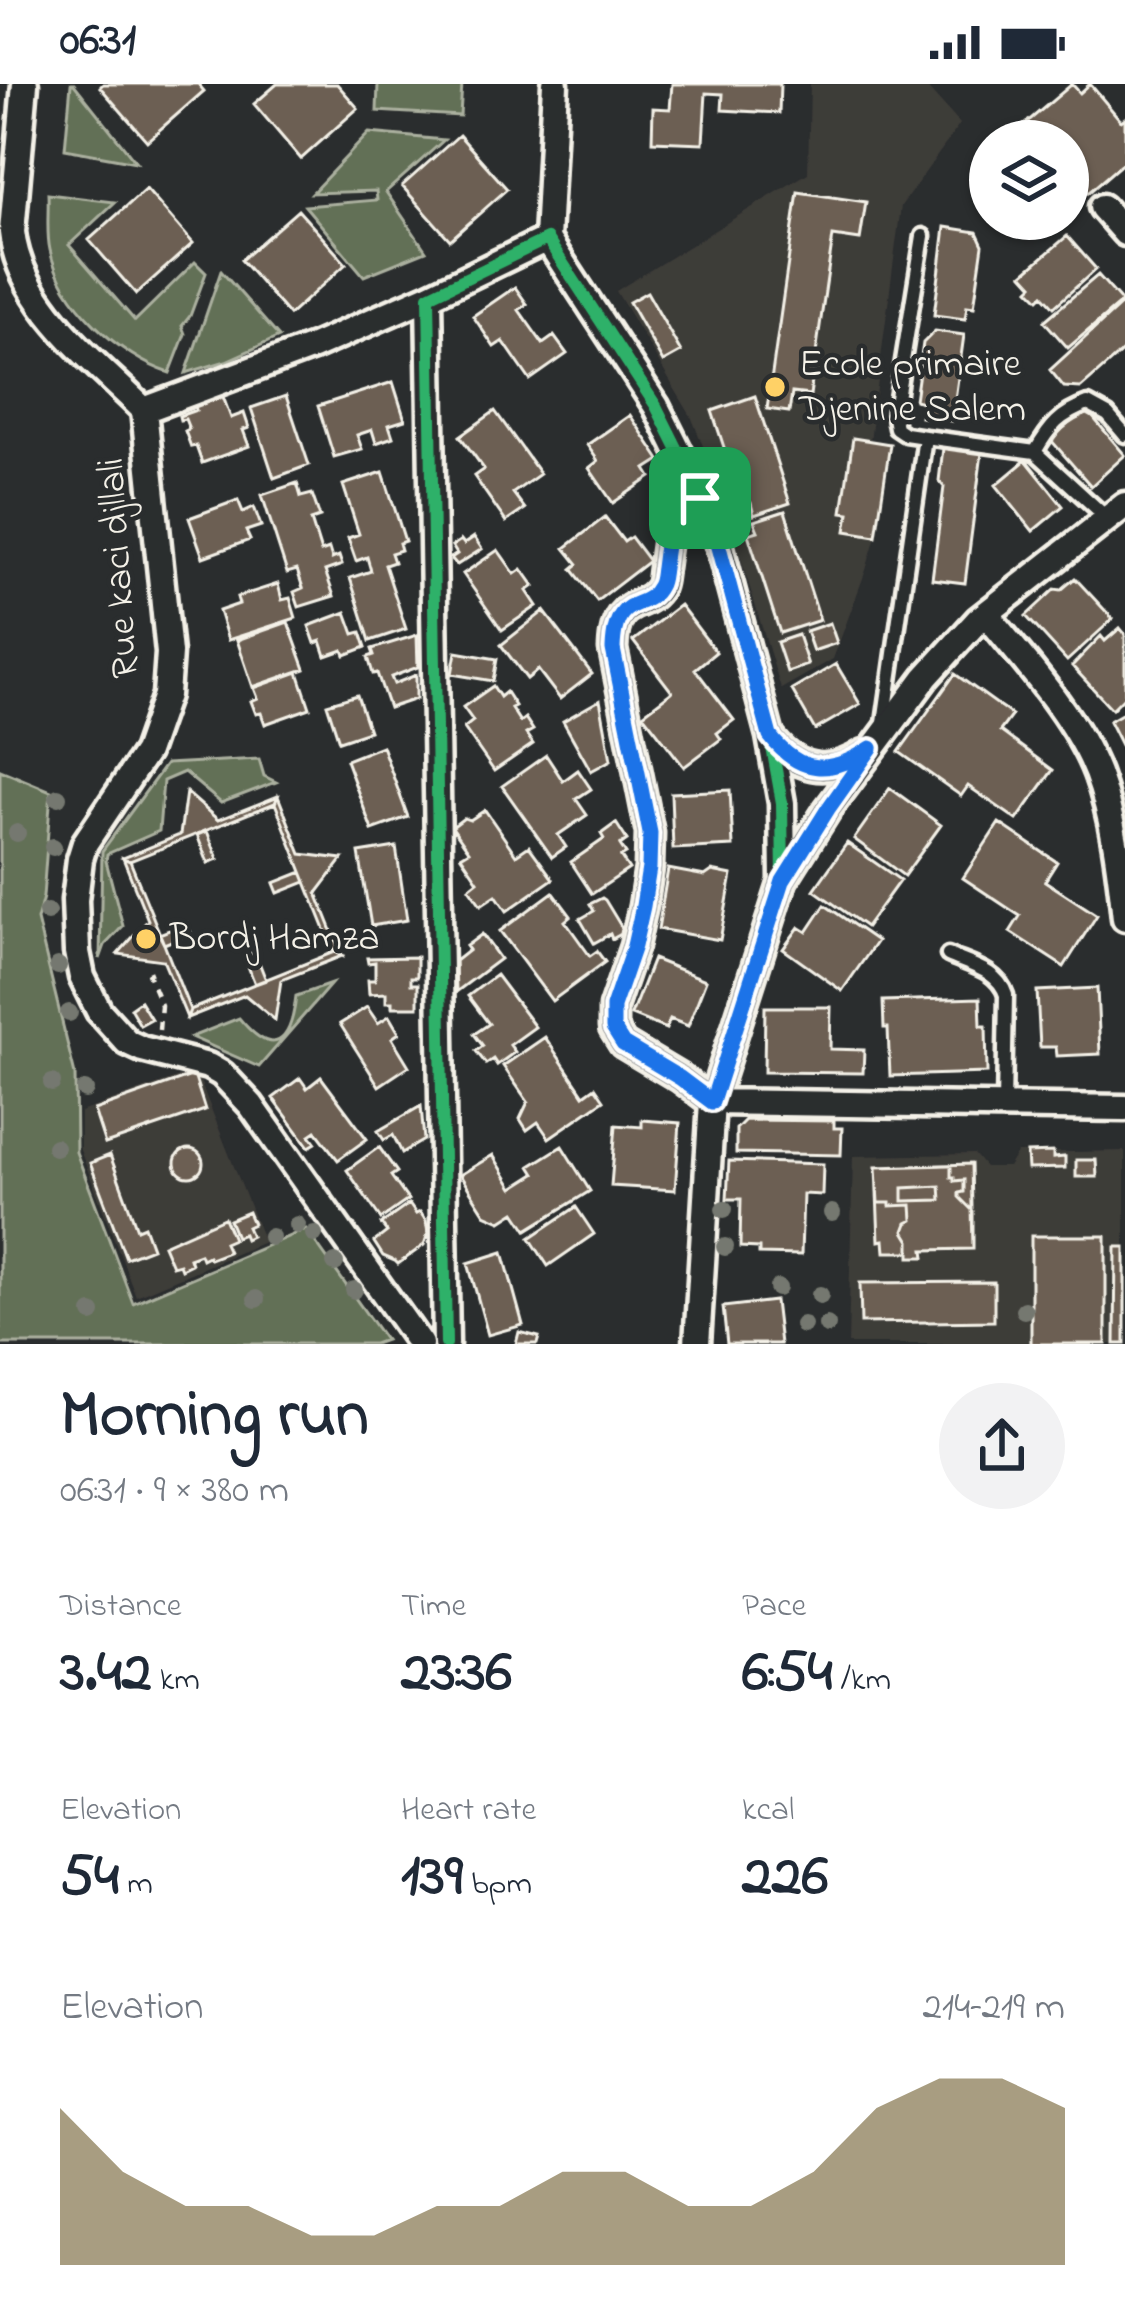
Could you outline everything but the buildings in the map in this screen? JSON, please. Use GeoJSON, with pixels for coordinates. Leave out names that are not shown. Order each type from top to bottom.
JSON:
{"type":"FeatureCollection","features":[{"type":"Feature","properties":{"kind":"street"},"geometry":{"type":"LineString","coordinates":[[25,84],[14,251],[35,293],[72,341],[144,410],[313,347],[547,239]]}},
{"type":"Feature","properties":{"kind":"street"},"geometry":{"type":"LineString","coordinates":[[555,84],[547,239],[656,406],[719,547],[770,736],[782,802],[783,881]]}},
{"type":"Feature","properties":{"kind":"street"},"geometry":{"type":"LineString","coordinates":[[1102,207],[1125,233]]}},
{"type":"Feature","properties":{"kind":"street"},"geometry":{"type":"LineString","coordinates":[[429,296],[446,1344]]}},
{"type":"Feature","properties":{"kind":"street","name":"Rue kaci djllali"},"geometry":{"type":"LineString","coordinates":[[144,410],[170,653],[166,695],[146,752],[85,843],[75,900],[80,964],[98,1011],[127,1042],[208,1066],[222,1074],[250,1105],[419,1344]]}},
{"type":"Feature","properties":{"kind":"street"},"geometry":{"type":"LineString","coordinates":[[700,498],[679,509],[670,525],[659,586],[621,614],[614,632],[613,649],[650,833],[643,906],[613,1007],[613,1028],[623,1044],[712,1102],[1125,1108]]}},
{"type":"Feature","properties":{"kind":"street"},"geometry":{"type":"LineString","coordinates":[[697,1344],[712,1102],[783,881],[828,809],[926,677],[986,614],[1116,512]]}},
{"type":"Feature","properties":{"kind":"street"},"geometry":{"type":"LineString","coordinates":[[986,614],[1074,730],[1096,772],[1111,829],[1125,918]]}},
{"type":"Feature","properties":{"kind":"street"},"geometry":{"type":"LineString","coordinates":[[770,736],[783,753],[820,767],[845,764],[877,741]]}},
{"type":"Feature","properties":{"kind":"lane"},"geometry":{"type":"LineString","coordinates":[[923,236],[896,428],[905,434],[1035,452],[1116,512]]}},
{"type":"Feature","properties":{"kind":"lane"},"geometry":{"type":"LineString","coordinates":[[1035,452],[1066,412],[1088,404],[1108,415],[1125,434]]}},
{"type":"Feature","properties":{"kind":"lane"},"geometry":{"type":"LineString","coordinates":[[877,741],[925,437]]}},
{"type":"Feature","properties":{"kind":"lane"},"geometry":{"type":"LineString","coordinates":[[948,956],[995,976],[1003,985],[1004,1106]]}},
{"type":"Feature","properties":{"kind":"path"},"geometry":{"type":"LineString","coordinates":[[158,1053],[161,1005],[148,974],[160,969]]}},
{"type":"Feature","properties":{"kind":"shaded area","name":"Ecole primaire Djenine Salem"},"geometry":{"type":"Polygon","coordinates":[[[810,84],[924,84],[960,124],[901,206],[870,441],[890,444],[866,570],[833,659],[781,689],[717,481],[691,416],[616,291],[808,173],[810,84]]]}},
{"type":"Feature","properties":{"kind":"shaded area"},"geometry":{"type":"Polygon","coordinates":[[[196,1071],[264,1242],[136,1296],[80,1150],[80,1112],[196,1071]]]}},
{"type":"Feature","properties":{"kind":"shaded area"},"geometry":{"type":"Polygon","coordinates":[[[1125,1151],[1125,1344],[848,1344],[853,1156],[974,1154],[985,1167],[1008,1167],[1017,1153],[1125,1151]]]}},
{"type":"Feature","properties":{"kind":"green space"},"geometry":{"type":"Polygon","coordinates":[[[74,84],[136,162],[65,149],[74,84]]]}},
{"type":"Feature","properties":{"kind":"green space"},"geometry":{"type":"Polygon","coordinates":[[[378,84],[462,84],[460,116],[377,111],[378,84]]]}},
{"type":"Feature","properties":{"kind":"green space"},"geometry":{"type":"Polygon","coordinates":[[[369,133],[444,140],[386,192],[426,251],[364,276],[305,206],[377,200],[376,191],[312,193],[369,133]]]}},
{"type":"Feature","properties":{"kind":"green space"},"geometry":{"type":"Polygon","coordinates":[[[48,194],[115,202],[69,245],[135,321],[195,262],[206,273],[182,326],[185,334],[170,373],[113,341],[66,289],[50,250],[48,194]]]}},
{"type":"Feature","properties":{"kind":"green space"},"geometry":{"type":"Polygon","coordinates":[[[221,271],[279,337],[186,373],[199,335],[221,271]]]}},
{"type":"Feature","properties":{"kind":"green space"},"geometry":{"type":"Polygon","coordinates":[[[259,759],[264,776],[276,782],[221,803],[184,772],[163,781],[159,831],[107,854],[123,926],[105,945],[100,959],[102,851],[166,764],[259,759]]]}},
{"type":"Feature","properties":{"kind":"green space"},"geometry":{"type":"Polygon","coordinates":[[[0,770],[51,791],[37,920],[75,1075],[76,1152],[133,1303],[306,1229],[385,1340],[374,1344],[0,1344],[0,770]]]}},
{"type":"Feature","properties":{"kind":"green space"},"geometry":{"type":"Polygon","coordinates":[[[331,984],[259,1067],[191,1037],[239,1018],[262,1039],[279,1040],[290,1025],[296,996],[331,984]]]}},
{"type":"Feature","properties":{"kind":"cycle path"},"geometry":{"type":"LineString","coordinates":[[446,1344],[429,296],[547,239],[656,406],[691,476],[720,547],[770,736],[782,803],[783,881],[712,1102],[623,1044],[613,1028],[613,1007],[643,906],[650,833],[613,649],[615,631],[625,611],[647,600],[660,586],[671,526],[681,511],[689,505],[700,498]]}},
{"type":"Feature","properties":{"kind":"place","name":"Ecole primaire Djenine Salem"},"geometry":{"type":"Point","coordinates":[775,387]}},
{"type":"Feature","properties":{"kind":"place","name":"Bordj Hamza"},"geometry":{"type":"Point","coordinates":[146,939]}},
{"type":"Feature","properties":{"kind":"route"},"geometry":{"type":"LineString","coordinates":[[700,498],[719,547],[770,736],[783,753],[820,767],[845,764],[871,748],[783,881],[712,1102],[623,1044],[613,1028],[613,1007],[643,906],[650,833],[613,649],[614,632],[621,614],[659,586],[670,525],[679,509],[700,498]]}}]}
